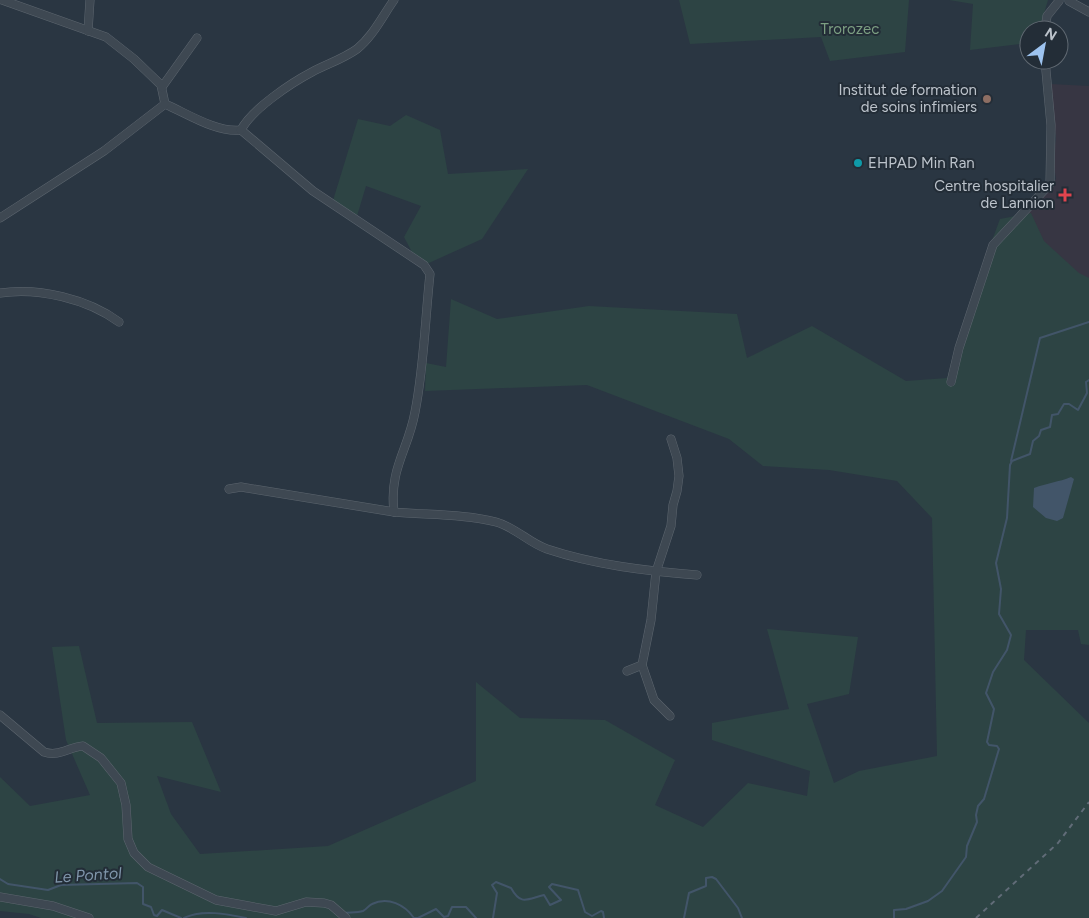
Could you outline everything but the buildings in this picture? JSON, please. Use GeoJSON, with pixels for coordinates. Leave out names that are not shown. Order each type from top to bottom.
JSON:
{"type":"FeatureCollection","features":[{"type":"Feature","properties":{"kind":"street"},"geometry":{"type":"LineString","coordinates":[[2,0],[106,37],[121,48],[162,87],[166,104]]}},
{"type":"Feature","properties":{"kind":"street"},"geometry":{"type":"LineString","coordinates":[[88,31],[90,0]]}},
{"type":"Feature","properties":{"kind":"street"},"geometry":{"type":"LineString","coordinates":[[166,104],[213,125],[234,131],[241,130],[255,113],[272,99],[311,72],[344,58],[359,47],[373,32],[394,0]]}},
{"type":"Feature","properties":{"kind":"street"},"geometry":{"type":"LineString","coordinates":[[1046,20],[1050,9],[1059,0],[1065,3],[1069,1],[1089,12]]}},
{"type":"Feature","properties":{"kind":"street"},"geometry":{"type":"LineString","coordinates":[[162,87],[197,38]]}},
{"type":"Feature","properties":{"kind":"street"},"geometry":{"type":"LineString","coordinates":[[951,382],[958,348],[993,245],[1050,184],[1051,126],[1046,70]]}},
{"type":"Feature","properties":{"kind":"street"},"geometry":{"type":"LineString","coordinates":[[0,218],[104,151],[166,104]]}},
{"type":"Feature","properties":{"kind":"street"},"geometry":{"type":"LineString","coordinates":[[241,130],[313,192],[424,265],[430,274],[420,389],[414,420],[394,476],[392,494],[394,512]]}},
{"type":"Feature","properties":{"kind":"street"},"geometry":{"type":"LineString","coordinates":[[0,292],[24,291],[46,294],[96,309],[119,322]]}},
{"type":"Feature","properties":{"kind":"street"},"geometry":{"type":"LineString","coordinates":[[670,716],[654,700],[642,664],[651,620],[656,572],[671,526],[679,476],[677,458],[671,439]]}},
{"type":"Feature","properties":{"kind":"street"},"geometry":{"type":"LineString","coordinates":[[229,489],[241,487],[394,512],[489,520],[499,523],[540,546],[557,552],[656,572],[697,575]]}},
{"type":"Feature","properties":{"kind":"street"},"geometry":{"type":"LineString","coordinates":[[627,671],[642,664]]}},
{"type":"Feature","properties":{"kind":"street"},"geometry":{"type":"LineString","coordinates":[[0,715],[44,752],[51,754],[83,746],[101,758],[113,772],[124,790],[128,840],[134,853],[148,867],[216,900],[275,914],[306,902],[324,903],[340,910],[346,918]]}},
{"type":"Feature","properties":{"kind":"street"},"geometry":{"type":"LineString","coordinates":[[0,898],[53,906],[89,918]]}},
{"type":"Feature","properties":{"kind":"shaded area","name":"Centre hospitalier de Lannion"},"geometry":{"type":"Polygon","coordinates":[[[1051,84],[1089,86],[1089,289],[1035,235],[1029,222],[1028,211],[1056,179],[1053,160],[1056,139],[1051,84]]]}},
{"type":"Feature","properties":{"kind":"shaded area"},"geometry":{"type":"Polygon","coordinates":[[[1071,477],[1074,479],[1063,518],[1057,521],[1046,518],[1033,507],[1034,488],[1071,477]]]}},
{"type":"Feature","properties":{"kind":"green space","name":"Trorozec"},"geometry":{"type":"Polygon","coordinates":[[[679,0],[909,0],[905,52],[830,61],[821,37],[690,44],[679,0]]]}},
{"type":"Feature","properties":{"kind":"green space"},"geometry":{"type":"Polygon","coordinates":[[[949,0],[1048,0],[1042,20],[1019,20],[1019,44],[970,50],[973,4],[949,0]]]}},
{"type":"Feature","properties":{"kind":"green space"},"geometry":{"type":"Polygon","coordinates":[[[406,115],[440,130],[448,174],[528,169],[482,239],[420,267],[404,237],[421,206],[366,186],[357,216],[331,207],[358,119],[390,126],[406,115]]]}},
{"type":"Feature","properties":{"kind":"green space"},"geometry":{"type":"Polygon","coordinates":[[[1031,213],[1044,241],[1079,273],[1089,278],[1089,645],[1081,644],[1078,630],[1026,630],[1024,660],[1089,723],[1089,918],[41,918],[29,914],[0,911],[0,777],[30,806],[90,795],[66,740],[52,647],[79,646],[97,723],[192,722],[221,792],[157,776],[171,814],[200,854],[328,846],[476,781],[476,682],[520,718],[605,720],[675,760],[655,805],[703,827],[748,783],[807,796],[810,771],[712,740],[712,723],[789,709],[767,629],[858,637],[849,694],[807,704],[834,783],[859,771],[937,756],[932,518],[897,481],[829,470],[763,466],[729,439],[587,385],[425,391],[426,363],[446,367],[451,299],[497,319],[589,306],[737,314],[747,358],[812,326],[906,381],[947,378],[983,265],[1000,219],[1031,213]]]}},
{"type":"Feature","properties":{"kind":"waterway"},"geometry":{"type":"LineString","coordinates":[[1011,461],[1040,338],[1089,322]]}},
{"type":"Feature","properties":{"kind":"waterway"},"geometry":{"type":"LineString","coordinates":[[894,918],[894,910],[906,909],[928,901],[942,891],[966,857],[967,846],[977,822],[978,806],[984,799],[999,749],[997,746],[989,745],[987,742],[994,709],[986,693],[993,672],[1007,650],[1011,635],[999,614],[1001,589],[996,563],[1007,518],[1010,465],[1012,461],[1030,454],[1033,441],[1039,436],[1041,430],[1050,427],[1052,415],[1058,414],[1064,404],[1069,404],[1078,410],[1087,393],[1086,382],[1089,380]]}},
{"type":"Feature","properties":{"kind":"waterway"},"geometry":{"type":"LineString","coordinates":[[684,918],[689,893],[706,886],[706,878],[712,877],[716,879],[738,908],[742,918]]}},
{"type":"Feature","properties":{"kind":"waterway","name":"Le Pontol"},"geometry":{"type":"LineString","coordinates":[[0,879],[8,884],[48,890],[61,885],[137,883],[143,887],[143,904],[151,907],[154,915],[157,916],[162,910],[181,918]]}},
{"type":"Feature","properties":{"kind":"waterway"},"geometry":{"type":"LineString","coordinates":[[493,918],[497,893],[492,885],[496,882],[511,888],[521,899],[525,900],[544,895],[550,905],[561,900],[549,887],[552,884],[578,890],[585,912],[592,916],[601,911],[604,918]]}},
{"type":"Feature","properties":{"kind":"waterway"},"geometry":{"type":"LineString","coordinates":[[343,913],[363,911],[378,902],[390,901],[406,909],[414,918],[418,918],[436,909],[444,917],[448,916],[452,907],[466,907],[476,918]]}},
{"type":"Feature","properties":{"kind":"waterway","name":"Le Pontol"},"geometry":{"type":"LineString","coordinates":[[184,918],[207,913],[246,918]]}},
{"type":"Feature","properties":{"kind":"railway"},"geometry":{"type":"LineString","coordinates":[[976,918],[1058,843],[1089,802]]}},
{"type":"Feature","properties":{"kind":"place","name":"Institut de formation de soins infimiers"},"geometry":{"type":"Point","coordinates":[987,99]}},
{"type":"Feature","properties":{"kind":"place","name":"EHPAD Min Ran"},"geometry":{"type":"Point","coordinates":[858,163]}},
{"type":"Feature","properties":{"kind":"place","name":"Centre hospitalier de Lannion"},"geometry":{"type":"Point","coordinates":[1065,195]}}]}
